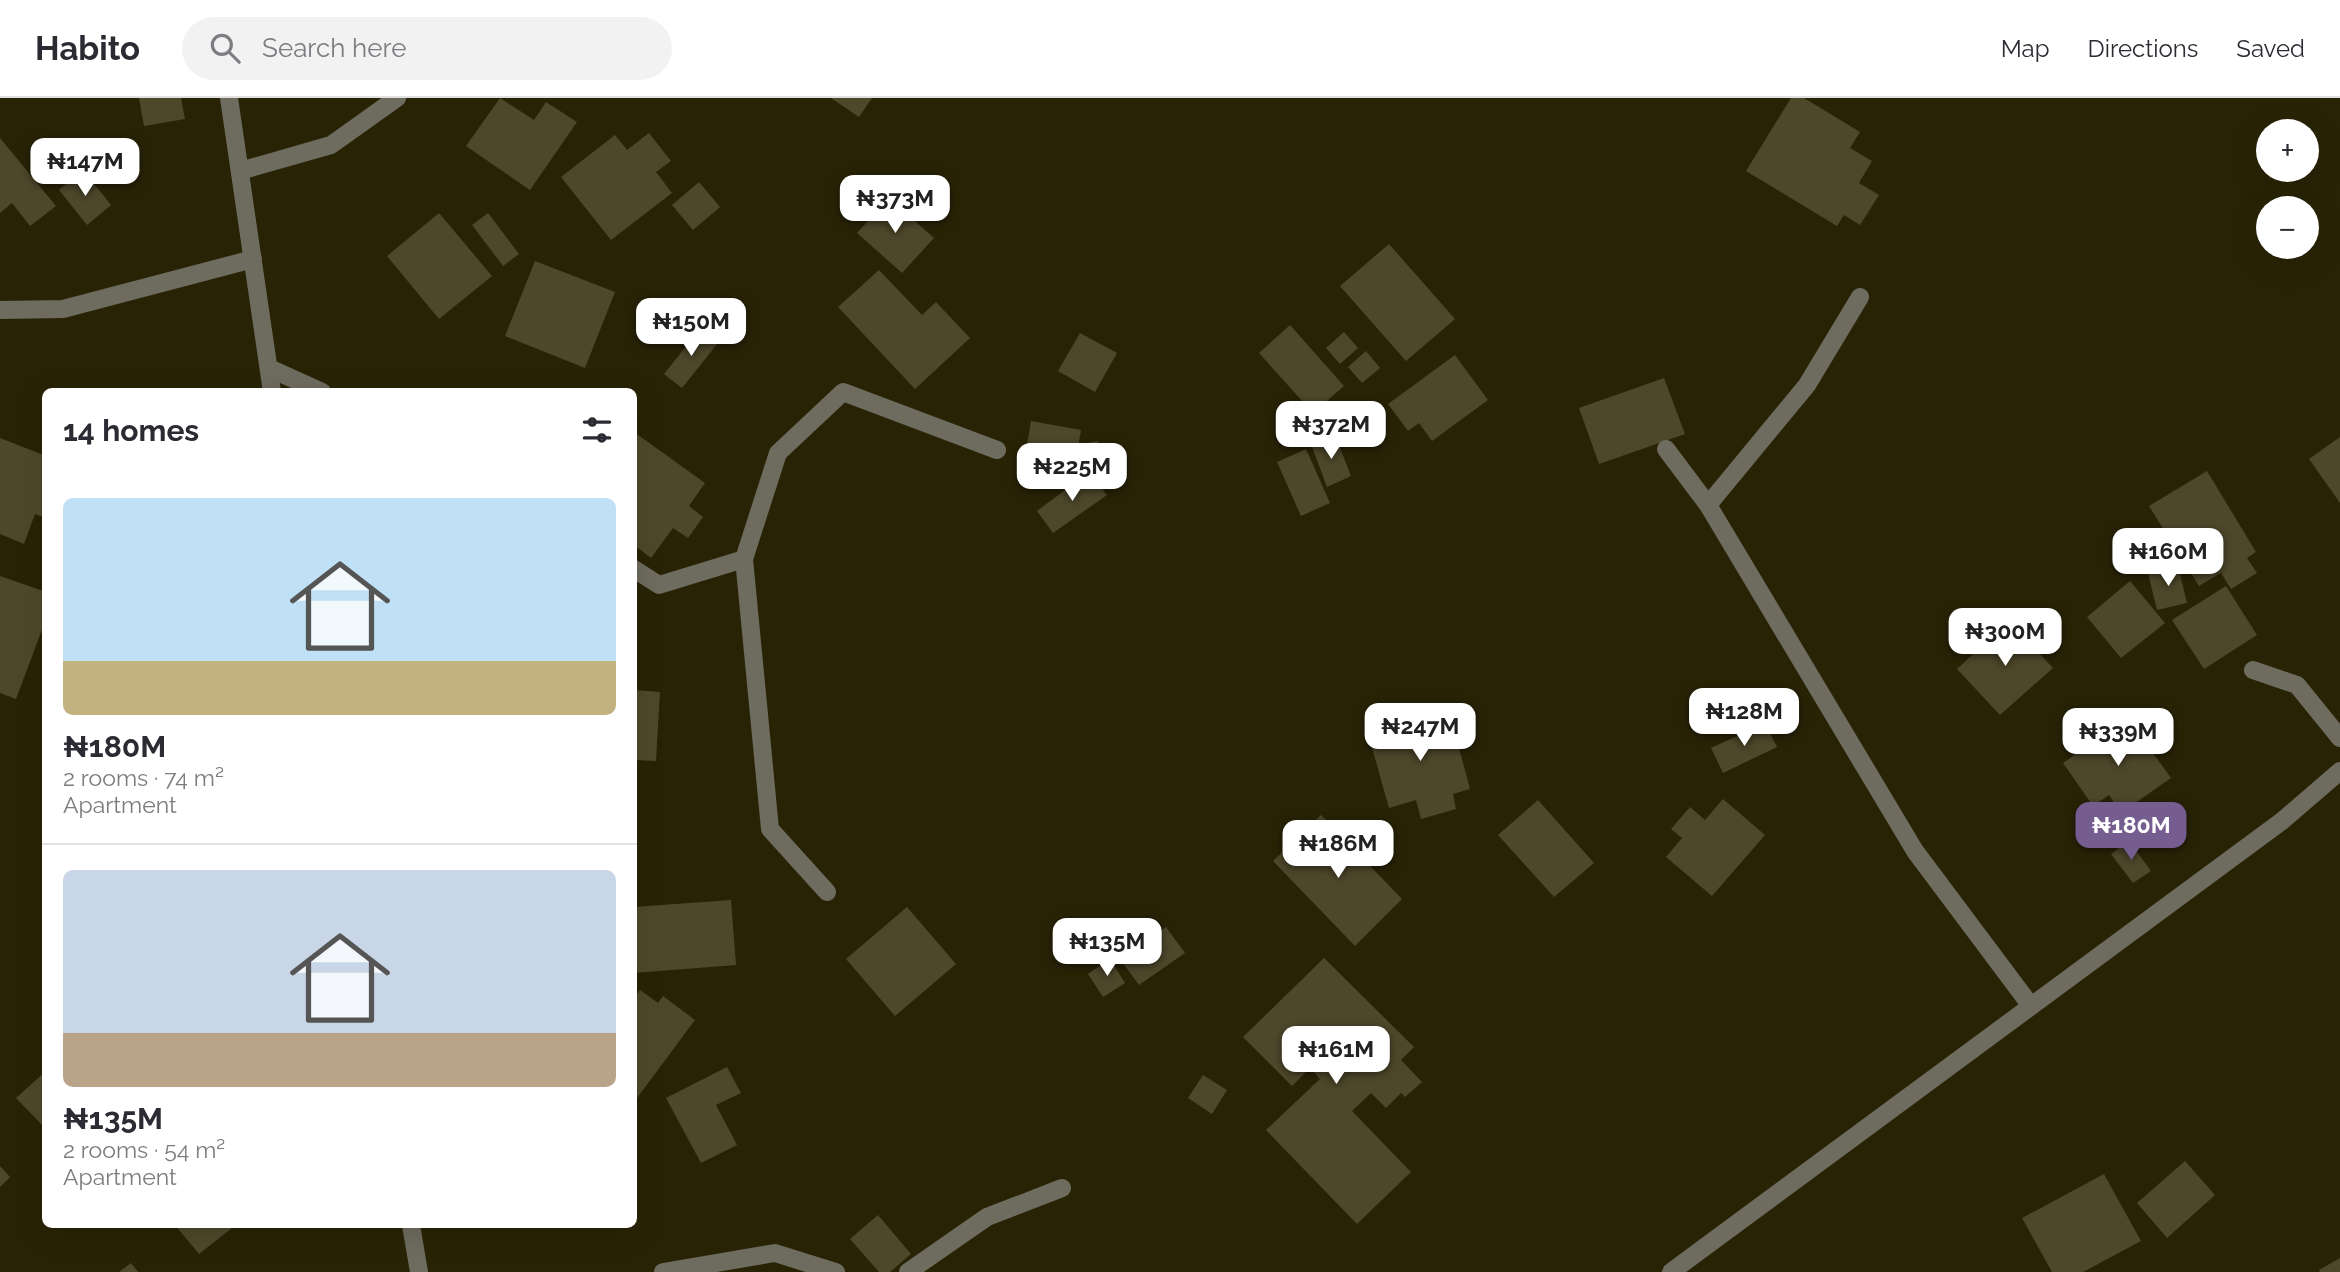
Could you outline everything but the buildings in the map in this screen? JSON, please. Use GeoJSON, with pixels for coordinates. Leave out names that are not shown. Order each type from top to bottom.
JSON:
{"type":"FeatureCollection","features":[{"type":"Feature","properties":{"kind":"street"},"geometry":{"type":"LineString","coordinates":[[229,98],[272,388]]}},
{"type":"Feature","properties":{"kind":"street"},"geometry":{"type":"LineString","coordinates":[[240,171],[331,145],[397,98]]}},
{"type":"Feature","properties":{"kind":"street"},"geometry":{"type":"LineString","coordinates":[[0,310],[63,309],[253,260]]}},
{"type":"Feature","properties":{"kind":"street"},"geometry":{"type":"LineString","coordinates":[[1708,505],[1807,385],[1860,297]]}},
{"type":"Feature","properties":{"kind":"street"},"geometry":{"type":"LineString","coordinates":[[269,368],[313,388]]}},
{"type":"Feature","properties":{"kind":"street"},"geometry":{"type":"LineString","coordinates":[[827,892],[770,830],[744,559],[778,453],[843,392],[997,450]]}},
{"type":"Feature","properties":{"kind":"street"},"geometry":{"type":"LineString","coordinates":[[1665,449],[1708,505],[1915,851],[2031,1006]]}},
{"type":"Feature","properties":{"kind":"street"},"geometry":{"type":"LineString","coordinates":[[637,571],[659,585],[744,559]]}},
{"type":"Feature","properties":{"kind":"street"},"geometry":{"type":"LineString","coordinates":[[2253,670],[2297,685],[2340,738]]}},
{"type":"Feature","properties":{"kind":"street"},"geometry":{"type":"LineString","coordinates":[[1671,1272],[2282,821],[2340,771]]}},
{"type":"Feature","properties":{"kind":"street"},"geometry":{"type":"LineString","coordinates":[[908,1272],[987,1217],[1062,1188]]}},
{"type":"Feature","properties":{"kind":"street"},"geometry":{"type":"LineString","coordinates":[[412,1228],[419,1272]]}},
{"type":"Feature","properties":{"kind":"street"},"geometry":{"type":"LineString","coordinates":[[663,1272],[775,1253],[836,1272]]}}]}
